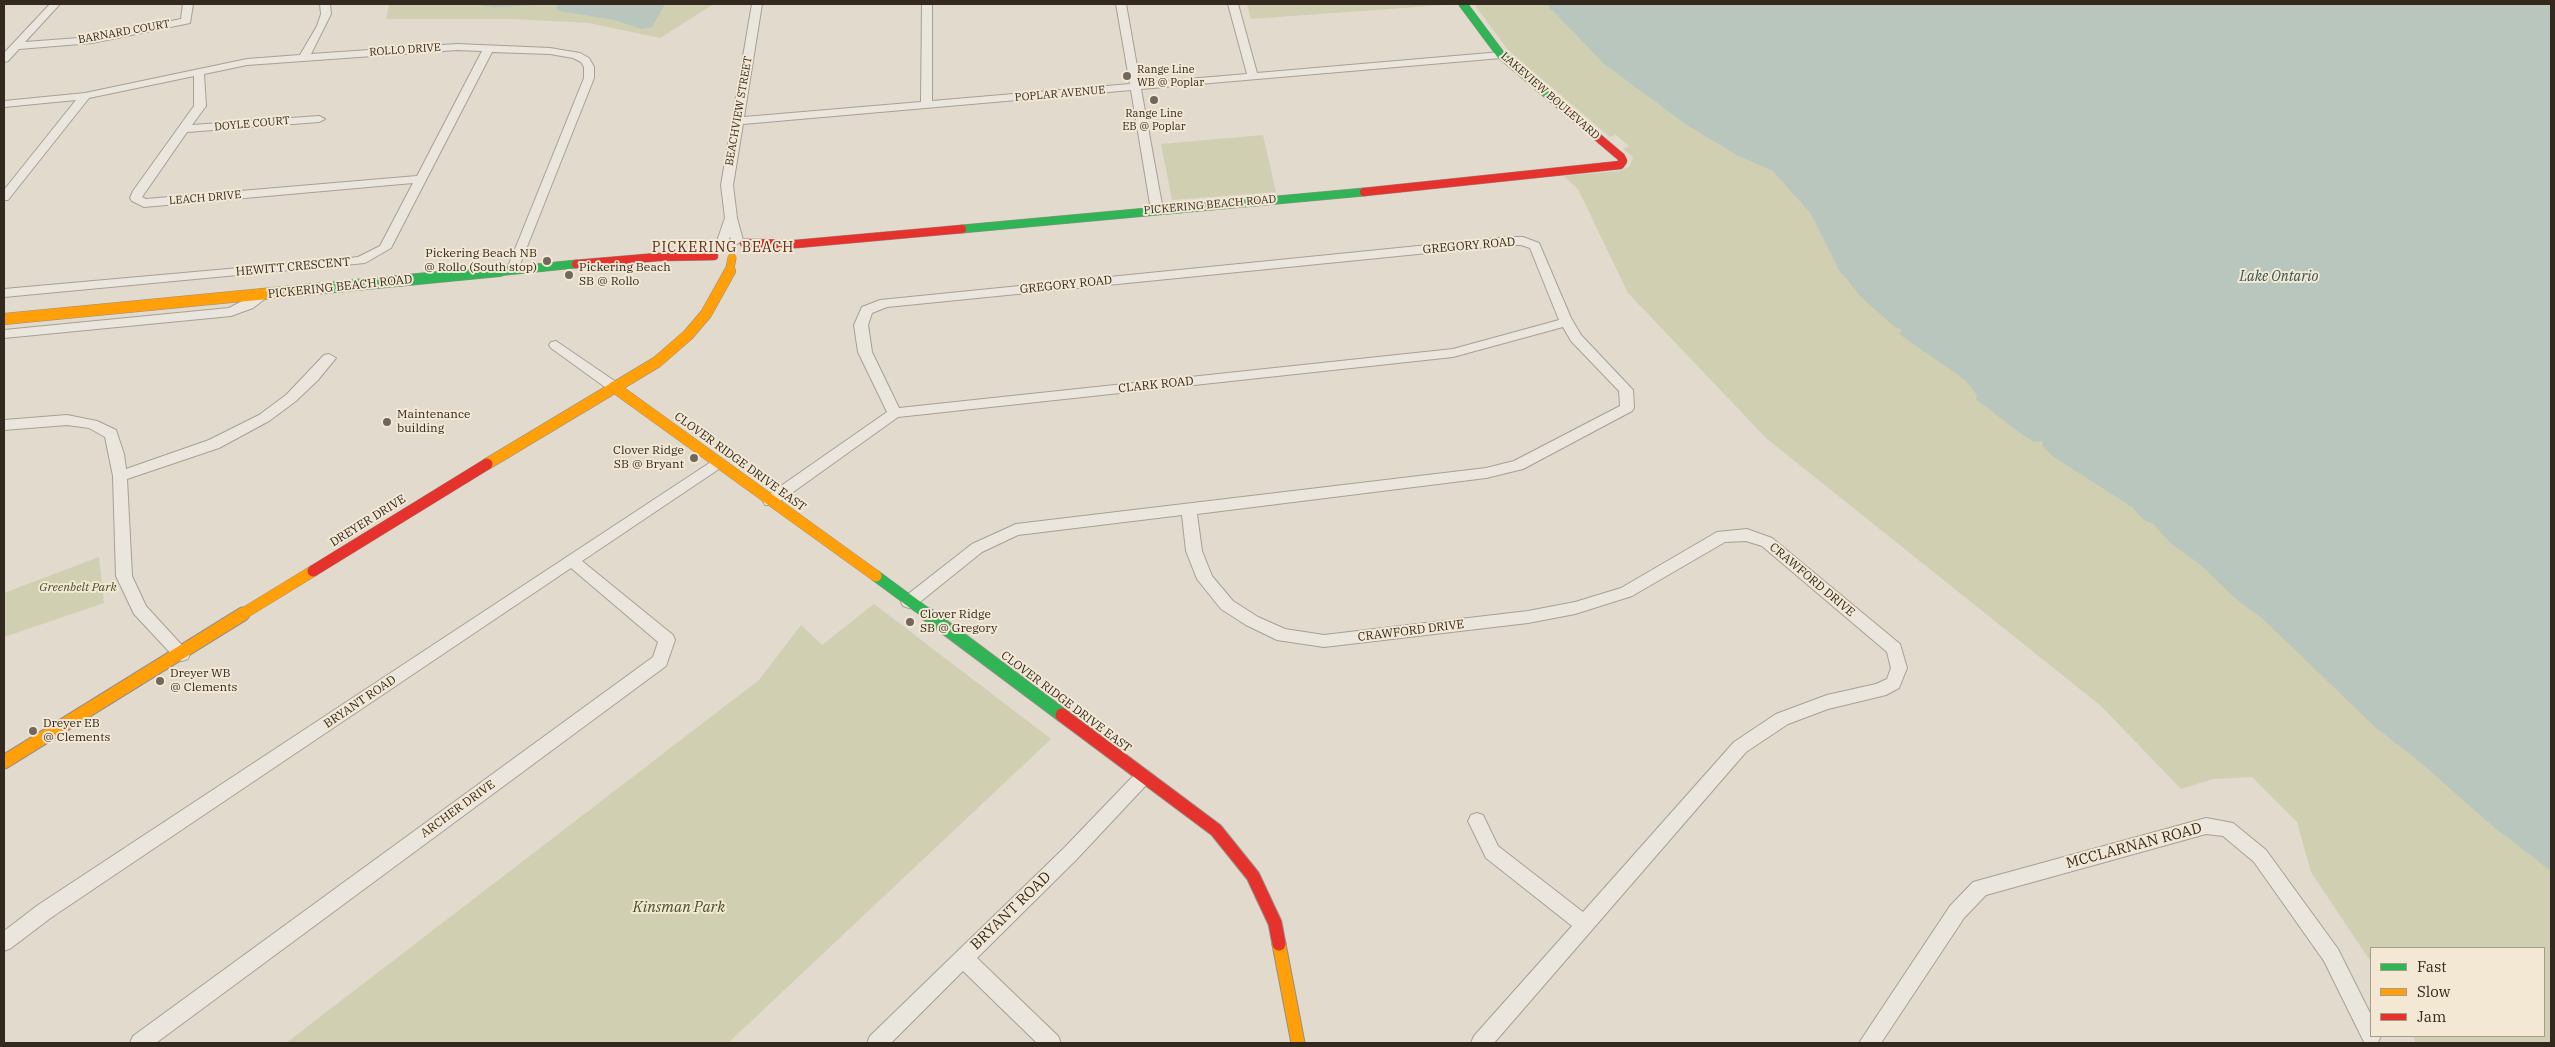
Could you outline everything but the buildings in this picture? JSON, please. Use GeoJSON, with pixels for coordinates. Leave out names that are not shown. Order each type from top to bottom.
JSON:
{"type":"FeatureCollection","features":[{"type":"Feature","properties":{"kind":"street"},"geometry":{"type":"LineString","coordinates":[[4,59],[55,4]]}},
{"type":"Feature","properties":{"kind":"street","name":"BARNARD COURT"},"geometry":{"type":"LineString","coordinates":[[15,46],[92,40],[186,21],[188,4]]}},
{"type":"Feature","properties":{"kind":"street"},"geometry":{"type":"LineString","coordinates":[[304,58],[322,26],[326,14],[325,4]]}},
{"type":"Feature","properties":{"kind":"street","name":"BEACHVIEW STREET"},"geometry":{"type":"LineString","coordinates":[[729,250],[730,218],[727,185],[757,4]]}},
{"type":"Feature","properties":{"kind":"street"},"geometry":{"type":"LineString","coordinates":[[926,105],[927,4]]}},
{"type":"Feature","properties":{"kind":"street"},"geometry":{"type":"LineString","coordinates":[[1122,4],[1157,210]]}},
{"type":"Feature","properties":{"kind":"street"},"geometry":{"type":"LineString","coordinates":[[1233,4],[1253,77]]}},
{"type":"Feature","properties":{"kind":"street","name":"LAKEVIEW BOULEVARD"},"geometry":{"type":"LineString","coordinates":[[1463,4],[1501,55],[1621,157],[1623,161]]}},
{"type":"Feature","properties":{"kind":"street","name":"ROLLO DRIVE"},"geometry":{"type":"LineString","coordinates":[[4,104],[85,96],[247,62],[457,47],[564,53],[585,60],[589,67],[589,78],[513,269]]}},
{"type":"Feature","properties":{"kind":"street","name":"HEWITT CRESCENT"},"geometry":{"type":"LineString","coordinates":[[4,293],[361,260],[385,248],[489,48]]}},
{"type":"Feature","properties":{"kind":"street","name":"POPLAR AVENUE"},"geometry":{"type":"LineString","coordinates":[[739,121],[1501,55]]}},
{"type":"Feature","properties":{"kind":"street","name":"LEACH DRIVE"},"geometry":{"type":"LineString","coordinates":[[199,72],[200,106],[139,191],[136,198],[144,202],[420,179]]}},
{"type":"Feature","properties":{"kind":"street"},"geometry":{"type":"LineString","coordinates":[[4,197],[85,96]]}},
{"type":"Feature","properties":{"kind":"street","name":"DOYLE COURT"},"geometry":{"type":"LineString","coordinates":[[184,129],[319,118]]}},
{"type":"Feature","properties":{"kind":"street","name":"PICKERING BEACH ROAD"},"geometry":{"type":"LineString","coordinates":[[4,319],[513,269],[658,257],[666,254],[796,244],[1532,176],[1615,167],[1623,161]]}},
{"type":"Feature","properties":{"kind":"street","name":"GREGORY ROAD"},"geometry":{"type":"LineString","coordinates":[[895,413],[865,352],[861,324],[867,310],[886,303],[1523,241],[1535,246],[1566,322],[1576,338],[1626,390],[1627,408],[1518,465],[1486,473],[1016,530],[977,548],[909,602]]}},
{"type":"Feature","properties":{"kind":"street","name":"DREYER DRIVE"},"geometry":{"type":"LineString","coordinates":[[4,762],[182,654],[367,537],[657,362],[688,336],[706,314],[723,281],[719,271],[729,250]]}},
{"type":"Feature","properties":{"kind":"street","name":"PICKERING BEACH ROAD"},"geometry":{"type":"LineString","coordinates":[[4,334],[231,312],[248,305],[261,295]]}},
{"type":"Feature","properties":{"kind":"street","name":"CLARK ROAD"},"geometry":{"type":"LineString","coordinates":[[770,501],[895,413],[1453,352],[1566,322]]}},
{"type":"Feature","properties":{"kind":"street"},"geometry":{"type":"LineString","coordinates":[[556,345],[614,387]]}},
{"type":"Feature","properties":{"kind":"street"},"geometry":{"type":"LineString","coordinates":[[120,476],[178,458],[214,444],[264,418],[313,377],[328,358]]}},
{"type":"Feature","properties":{"kind":"street","name":"CLOVER RIDGE DRIVE EAST"},"geometry":{"type":"LineString","coordinates":[[614,387],[909,602],[1216,830],[1253,876],[1274,923],[1298,1043]]}},
{"type":"Feature","properties":{"kind":"street"},"geometry":{"type":"LineString","coordinates":[[4,425],[67,420],[92,424],[111,434],[117,454],[120,476],[124,576],[140,610],[182,654]]}},
{"type":"Feature","properties":{"kind":"street","name":"BRYANT ROAD"},"geometry":{"type":"LineString","coordinates":[[4,942],[46,911],[717,463]]}},
{"type":"Feature","properties":{"kind":"street","name":"CRAWFORD DRIVE"},"geometry":{"type":"LineString","coordinates":[[1189,509],[1194,550],[1205,579],[1227,605],[1252,621],[1282,635],[1324,640],[1349,639],[1528,617],[1575,608],[1626,592],[1722,536],[1747,536],[1767,542],[1894,650],[1899,668],[1893,683],[1880,690],[1827,702],[1782,719],[1740,747],[1481,1043]]}},
{"type":"Feature","properties":{"kind":"street","name":"ARCHER DRIVE"},"geometry":{"type":"LineString","coordinates":[[140,1043],[660,661],[667,640],[572,561]]}},
{"type":"Feature","properties":{"kind":"street","name":"BRYANT ROAD"},"geometry":{"type":"LineString","coordinates":[[877,1043],[1070,854],[1143,776]]}},
{"type":"Feature","properties":{"kind":"street"},"geometry":{"type":"LineString","coordinates":[[1477,821],[1492,852],[1584,924]]}},
{"type":"Feature","properties":{"kind":"street","name":"MCCLARNAN ROAD"},"geometry":{"type":"LineString","coordinates":[[1869,1043],[1957,912],[1980,888],[2206,826],[2227,829],[2260,856],[2331,955],[2370,1033]]}},
{"type":"Feature","properties":{"kind":"street"},"geometry":{"type":"LineString","coordinates":[[963,958],[1051,1043]]}},
{"type":"Feature","properties":{"kind":"green space"},"geometry":{"type":"Polygon","coordinates":[[[389,4],[714,4],[660,38],[589,23],[514,19],[386,19],[389,4]]]}},
{"type":"Feature","properties":{"kind":"green space"},"geometry":{"type":"Polygon","coordinates":[[[1247,4],[1458,4],[1251,19],[1247,4]]]}},
{"type":"Feature","properties":{"kind":"green space"},"geometry":{"type":"Polygon","coordinates":[[[1474,4],[1546,4],[1604,64],[1685,124],[1738,156],[1773,171],[1813,204],[1846,280],[1953,368],[2126,496],[2551,863],[2551,1043],[2416,1043],[2413,1037],[2545,1037],[2545,947],[2370,947],[2370,960],[2311,872],[2297,822],[2252,777],[2213,779],[2181,789],[2101,706],[1767,439],[1628,293],[1578,189],[1564,176],[1620,171],[1630,166],[1633,157],[1623,149],[1629,146],[1616,135],[1610,137],[1508,50],[1474,4]]]}},
{"type":"Feature","properties":{"kind":"green space"},"geometry":{"type":"Polygon","coordinates":[[[1263,135],[1276,192],[1172,200],[1161,144],[1263,135]]]}},
{"type":"Feature","properties":{"kind":"green space","name":"Greenbelt Park"},"geometry":{"type":"Polygon","coordinates":[[[99,557],[104,603],[4,637],[4,593],[99,557]]]}},
{"type":"Feature","properties":{"kind":"green space","name":"Kinsman Park"},"geometry":{"type":"Polygon","coordinates":[[[874,604],[1051,739],[728,1043],[286,1043],[759,680],[801,625],[822,645],[874,604]]]}},
{"type":"Feature","properties":{"kind":"water"},"geometry":{"type":"Polygon","coordinates":[[[558,4],[665,4],[652,27],[641,29],[615,20],[559,11],[556,8],[558,4]]]}},
{"type":"Feature","properties":{"kind":"water","name":"Lake Ontario"},"geometry":{"type":"Polygon","coordinates":[[[1546,4],[2551,4],[2551,871],[2489,823],[2419,761],[2376,728],[2263,619],[2237,600],[2201,565],[2170,543],[2154,524],[2144,520],[2132,507],[2054,457],[2042,446],[2043,441],[2034,442],[2020,433],[1976,399],[1977,395],[1965,380],[1902,336],[1899,333],[1902,330],[1895,327],[1861,297],[1839,270],[1811,214],[1773,171],[1738,156],[1685,124],[1604,64],[1546,4]]]}},
{"type":"Feature","properties":{"kind":"waterway"},"geometry":{"type":"LineString","coordinates":[[481,4],[494,6],[535,4]]}},
{"type":"Feature","properties":{"kind":"traffic: fast"},"geometry":{"type":"LineString","coordinates":[[1463,4],[1501,55],[1568,112]]}},
{"type":"Feature","properties":{"kind":"traffic: fast"},"geometry":{"type":"LineString","coordinates":[[962,229],[1364,192]]}},
{"type":"Feature","properties":{"kind":"traffic: fast"},"geometry":{"type":"LineString","coordinates":[[304,290],[576,264]]}},
{"type":"Feature","properties":{"kind":"traffic: fast"},"geometry":{"type":"LineString","coordinates":[[876,576],[1062,715]]}},
{"type":"Feature","properties":{"kind":"traffic: slow"},"geometry":{"type":"LineString","coordinates":[[487,464],[657,362],[688,335],[706,314],[716,299],[723,281],[729,275],[732,258]]}},
{"type":"Feature","properties":{"kind":"traffic: slow"},"geometry":{"type":"LineString","coordinates":[[4,319],[304,290]]}},
{"type":"Feature","properties":{"kind":"traffic: slow"},"geometry":{"type":"LineString","coordinates":[[614,387],[876,576]]}},
{"type":"Feature","properties":{"kind":"traffic: slow"},"geometry":{"type":"LineString","coordinates":[[4,762],[313,571]]}},
{"type":"Feature","properties":{"kind":"traffic: slow"},"geometry":{"type":"LineString","coordinates":[[1279,944],[1298,1043]]}},
{"type":"Feature","properties":{"kind":"traffic: jam"},"geometry":{"type":"LineString","coordinates":[[1364,192],[1532,176],[1620,165],[1623,161],[1621,157],[1568,112]]}},
{"type":"Feature","properties":{"kind":"traffic: jam"},"geometry":{"type":"LineString","coordinates":[[744,243],[796,244],[962,229]]}},
{"type":"Feature","properties":{"kind":"traffic: jam"},"geometry":{"type":"LineString","coordinates":[[576,264],[658,257],[714,256]]}},
{"type":"Feature","properties":{"kind":"traffic: jam"},"geometry":{"type":"LineString","coordinates":[[313,571],[487,464]]}},
{"type":"Feature","properties":{"kind":"traffic: jam"},"geometry":{"type":"LineString","coordinates":[[1062,715],[1216,830],[1253,876],[1275,923],[1279,944]]}},
{"type":"Feature","properties":{"kind":"place","name":"Range Line WB @ Poplar"},"geometry":{"type":"Point","coordinates":[1127,76]}},
{"type":"Feature","properties":{"kind":"place","name":"Range Line EB @ Poplar"},"geometry":{"type":"Point","coordinates":[1154,100]}},
{"type":"Feature","properties":{"kind":"place","name":"Pickering Beach NB @ Rollo (South stop)"},"geometry":{"type":"Point","coordinates":[547,261]}},
{"type":"Feature","properties":{"kind":"place","name":"Pickering Beach SB @ Rollo"},"geometry":{"type":"Point","coordinates":[569,275]}},
{"type":"Feature","properties":{"kind":"place","name":"Maintenance building"},"geometry":{"type":"Point","coordinates":[387,422]}},
{"type":"Feature","properties":{"kind":"place","name":"Clover Ridge SB @ Bryant"},"geometry":{"type":"Point","coordinates":[694,458]}},
{"type":"Feature","properties":{"kind":"place","name":"Clover Ridge SB @ Gregory"},"geometry":{"type":"Point","coordinates":[910,622]}},
{"type":"Feature","properties":{"kind":"place","name":"Dreyer WB @ Clements"},"geometry":{"type":"Point","coordinates":[160,681]}},
{"type":"Feature","properties":{"kind":"place","name":"Dreyer EB @ Clements"},"geometry":{"type":"Point","coordinates":[33,731]}},
{"type":"Feature","properties":{"kind":"district","name":"PICKERING BEACH"},"geometry":{"type":"Point","coordinates":[723,248]}}]}
